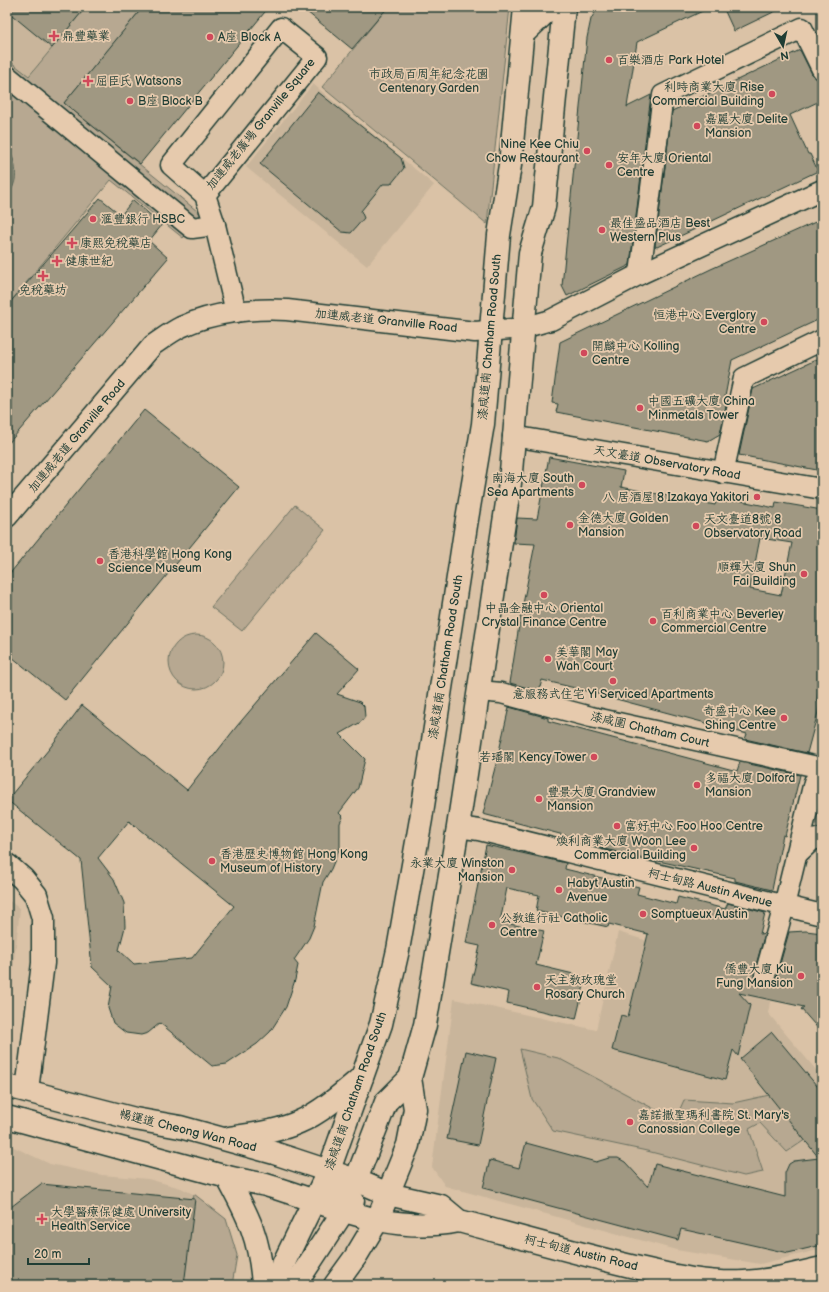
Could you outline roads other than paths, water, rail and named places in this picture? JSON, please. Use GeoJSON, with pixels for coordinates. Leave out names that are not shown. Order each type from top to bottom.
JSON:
{"type":"FeatureCollection","features":[{"type":"Feature","properties":{"kind":"main road","name":"漆咸道南 Chatham Road South"},"geometry":{"type":"LineString","coordinates":[[273,1285],[329,1170],[381,1024],[398,950],[421,818],[483,424],[499,235],[510,165],[525,7]]}},
{"type":"Feature","properties":{"kind":"main road"},"geometry":{"type":"LineString","coordinates":[[523,34],[551,7]]}},
{"type":"Feature","properties":{"kind":"main road"},"geometry":{"type":"LineString","coordinates":[[335,1285],[356,1256],[377,1221],[408,1145],[415,1109],[410,1078],[425,1025],[458,827],[510,483],[530,253],[544,207],[564,7]]}},
{"type":"Feature","properties":{"kind":"main road"},"geometry":{"type":"LineString","coordinates":[[7,865],[23,878],[36,895],[43,918],[43,963],[14,1086]]}},
{"type":"Feature","properties":{"kind":"main road"},"geometry":{"type":"LineString","coordinates":[[224,1138],[279,1129],[299,1122],[326,1106],[363,1076]]}},
{"type":"Feature","properties":{"kind":"main road"},"geometry":{"type":"LineString","coordinates":[[289,1285],[299,1279],[362,1182],[386,1102],[410,1078]]}},
{"type":"Feature","properties":{"kind":"main road","name":"暢運道 Cheong Wan Road"},"geometry":{"type":"LineString","coordinates":[[14,1086],[135,1119],[180,1127],[224,1138],[329,1170],[362,1182],[388,1194]]}},
{"type":"Feature","properties":{"kind":"main road"},"geometry":{"type":"LineString","coordinates":[[7,1117],[227,1177],[264,1185],[315,1201],[343,1212],[377,1221]]}},
{"type":"Feature","properties":{"kind":"main road"},"geometry":{"type":"LineString","coordinates":[[227,1177],[252,1224],[260,1251],[263,1285]]}},
{"type":"Feature","properties":{"kind":"main road"},"geometry":{"type":"LineString","coordinates":[[315,1201],[362,1182]]}},
{"type":"Feature","properties":{"kind":"main road","name":"柯士甸道 Austin Road"},"geometry":{"type":"LineString","coordinates":[[388,1194],[441,1206],[459,1221],[610,1262],[669,1275],[706,1280],[744,1282],[786,1276],[822,1268]]}},
{"type":"Feature","properties":{"kind":"main road","name":"柯士甸道 Austin Road"},"geometry":{"type":"LineString","coordinates":[[377,1221],[436,1226],[459,1221]]}},
{"type":"Feature","properties":{"kind":"street","name":"加連威老廣場 Granville Square"},"geometry":{"type":"LineString","coordinates":[[205,195],[317,57],[281,28],[171,165],[205,195],[215,225],[236,312]]}},
{"type":"Feature","properties":{"kind":"street"},"geometry":{"type":"LineString","coordinates":[[640,274],[663,95],[802,28],[822,69]]}},
{"type":"Feature","properties":{"kind":"street"},"geometry":{"type":"LineString","coordinates":[[7,76],[192,228],[215,225]]}},
{"type":"Feature","properties":{"kind":"street","name":"加連威老道 Granville Road"},"geometry":{"type":"LineString","coordinates":[[7,518],[13,497],[153,345],[180,328],[193,322],[261,308],[475,332],[490,332],[523,328],[551,320],[640,274],[822,190]]}},
{"type":"Feature","properties":{"kind":"street"},"geometry":{"type":"LineString","coordinates":[[723,473],[744,378],[822,340]]}},
{"type":"Feature","properties":{"kind":"street","name":"天文臺道 Observatory Road"},"geometry":{"type":"LineString","coordinates":[[513,436],[822,489]]}},
{"type":"Feature","properties":{"kind":"street","name":"漆咸圍 Chatham Court"},"geometry":{"type":"LineString","coordinates":[[479,691],[501,693],[591,716],[822,768]]}},
{"type":"Feature","properties":{"kind":"street"},"geometry":{"type":"LineString","coordinates":[[765,975],[784,906],[814,782],[822,775]]}},
{"type":"Feature","properties":{"kind":"street","name":"柯士甸路 Austin Avenue"},"geometry":{"type":"LineString","coordinates":[[458,827],[479,830],[822,915]]}},
{"type":"Feature","properties":{"kind":"street"},"geometry":{"type":"LineString","coordinates":[[796,856],[812,840],[822,838]]}},
{"type":"Feature","properties":{"kind":"place","name":"鼎豐藥業"},"geometry":{"type":"Point","coordinates":[54,36]}},
{"type":"Feature","properties":{"kind":"place","name":"A座 Block A"},"geometry":{"type":"Point","coordinates":[210,37]}},
{"type":"Feature","properties":{"kind":"place","name":"百樂酒店 Park Hotel"},"geometry":{"type":"Point","coordinates":[609,60]}},
{"type":"Feature","properties":{"kind":"place","name":"屈臣氏 Watsons"},"geometry":{"type":"Point","coordinates":[88,81]}},
{"type":"Feature","properties":{"kind":"place","name":"利時商業大廈 Rise Commercial Building"},"geometry":{"type":"Point","coordinates":[772,94]}},
{"type":"Feature","properties":{"kind":"place","name":"B座 Block B"},"geometry":{"type":"Point","coordinates":[130,101]}},
{"type":"Feature","properties":{"kind":"place","name":"嘉麗大廈 Delite Mansion"},"geometry":{"type":"Point","coordinates":[697,126]}},
{"type":"Feature","properties":{"kind":"place","name":"Nine Kee Chiu Chow Restaurant"},"geometry":{"type":"Point","coordinates":[587,151]}},
{"type":"Feature","properties":{"kind":"place","name":"安年大廈 Oriental Centre"},"geometry":{"type":"Point","coordinates":[609,165]}},
{"type":"Feature","properties":{"kind":"place","name":"滙豐銀行 HSBC"},"geometry":{"type":"Point","coordinates":[93,219]}},
{"type":"Feature","properties":{"kind":"place","name":"最佳盛品酒店 Best Western Plus"},"geometry":{"type":"Point","coordinates":[602,230]}},
{"type":"Feature","properties":{"kind":"place","name":"康熙免稅藥店"},"geometry":{"type":"Point","coordinates":[72,243]}},
{"type":"Feature","properties":{"kind":"place","name":"健康世紀"},"geometry":{"type":"Point","coordinates":[57,261]}},
{"type":"Feature","properties":{"kind":"place","name":"免稅藥坊"},"geometry":{"type":"Point","coordinates":[43,276]}},
{"type":"Feature","properties":{"kind":"place","name":"恒港中心 Everglory Centre"},"geometry":{"type":"Point","coordinates":[764,322]}},
{"type":"Feature","properties":{"kind":"place","name":"開麟中心 Kolling Centre"},"geometry":{"type":"Point","coordinates":[584,353]}},
{"type":"Feature","properties":{"kind":"place","name":"中國五礦大廈 China Minmetals Tower"},"geometry":{"type":"Point","coordinates":[640,408]}},
{"type":"Feature","properties":{"kind":"place","name":"南海大廈 South Sea Apartments"},"geometry":{"type":"Point","coordinates":[582,485]}},
{"type":"Feature","properties":{"kind":"place","name":"八 居酒屋 8 Izakaya Yakitori"},"geometry":{"type":"Point","coordinates":[757,497]}},
{"type":"Feature","properties":{"kind":"place","name":"金德大廈 Golden Mansion"},"geometry":{"type":"Point","coordinates":[570,525]}},
{"type":"Feature","properties":{"kind":"place","name":"天文臺道8號 8 Observatory Road"},"geometry":{"type":"Point","coordinates":[696,526]}},
{"type":"Feature","properties":{"kind":"place","name":"香港科學館 Hong Kong Science Museum"},"geometry":{"type":"Point","coordinates":[100,561]}},
{"type":"Feature","properties":{"kind":"place","name":"順輝大廈 Shun Fai Building"},"geometry":{"type":"Point","coordinates":[804,574]}},
{"type":"Feature","properties":{"kind":"place","name":"中晶金融中心 Oriental Crystal Finance Centre"},"geometry":{"type":"Point","coordinates":[544,595]}},
{"type":"Feature","properties":{"kind":"place","name":"百利商業中心 Beverley Commercial Centre"},"geometry":{"type":"Point","coordinates":[653,621]}},
{"type":"Feature","properties":{"kind":"place","name":"美華閣 May Wah Court"},"geometry":{"type":"Point","coordinates":[548,659]}},
{"type":"Feature","properties":{"kind":"place","name":"意服務式住宅 Yi Serviced Apartments"},"geometry":{"type":"Point","coordinates":[613,681]}},
{"type":"Feature","properties":{"kind":"place","name":"奇盛中心 Kee Shing Centre"},"geometry":{"type":"Point","coordinates":[784,718]}},
{"type":"Feature","properties":{"kind":"place","name":"若璠閣 Kency Tower"},"geometry":{"type":"Point","coordinates":[594,757]}},
{"type":"Feature","properties":{"kind":"place","name":"多福大廈 Dolford Mansion"},"geometry":{"type":"Point","coordinates":[697,785]}},
{"type":"Feature","properties":{"kind":"place","name":"豐景大廈 Grandview Mansion"},"geometry":{"type":"Point","coordinates":[539,799]}},
{"type":"Feature","properties":{"kind":"place","name":"富好中心 Foo Hoo Centre"},"geometry":{"type":"Point","coordinates":[617,826]}},
{"type":"Feature","properties":{"kind":"place","name":"煥利商業大廈 Woon Lee Commercial Building"},"geometry":{"type":"Point","coordinates":[694,848]}},
{"type":"Feature","properties":{"kind":"place","name":"香港歷史博物館 Hong Kong Museum of History"},"geometry":{"type":"Point","coordinates":[212,861]}},
{"type":"Feature","properties":{"kind":"place","name":"永業大廈 Winston Mansion"},"geometry":{"type":"Point","coordinates":[512,870]}},
{"type":"Feature","properties":{"kind":"place","name":"Habyt Austin Avenue"},"geometry":{"type":"Point","coordinates":[559,890]}},
{"type":"Feature","properties":{"kind":"place","name":"Somptueux Austin"},"geometry":{"type":"Point","coordinates":[643,914]}},
{"type":"Feature","properties":{"kind":"place","name":"公教進行社 Catholic Centre"},"geometry":{"type":"Point","coordinates":[492,925]}},
{"type":"Feature","properties":{"kind":"place","name":"僑豐大廈 Kiu Fung Mansion"},"geometry":{"type":"Point","coordinates":[801,976]}},
{"type":"Feature","properties":{"kind":"place","name":"天主教玫瑰堂 Rosary Church"},"geometry":{"type":"Point","coordinates":[537,987]}},
{"type":"Feature","properties":{"kind":"place","name":"嘉諾撒聖瑪利書院 St. Mary's Canossian College"},"geometry":{"type":"Point","coordinates":[630,1122]}},
{"type":"Feature","properties":{"kind":"place","name":"大學醫療保健處 University Health Service"},"geometry":{"type":"Point","coordinates":[42,1219]}},
{"type":"Feature","properties":{"kind":"park label","name":"市政局百周年紀念花園 Centenary Garden"},"geometry":{"type":"Point","coordinates":[429,81]}}]}
